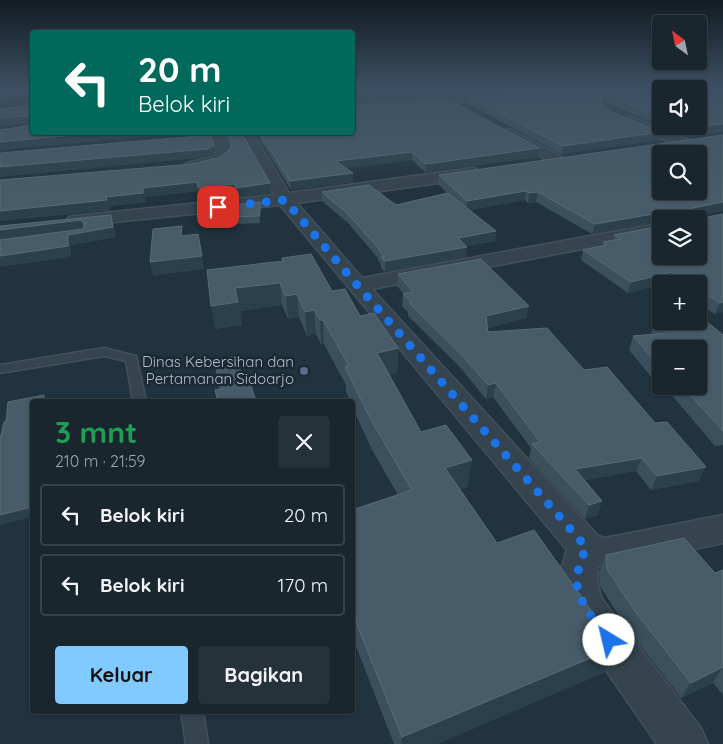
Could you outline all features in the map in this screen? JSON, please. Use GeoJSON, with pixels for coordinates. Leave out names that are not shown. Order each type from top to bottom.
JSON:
{"type":"FeatureCollection","features":[{"type":"Feature","properties":{"kind":"street"},"geometry":{"type":"LineString","coordinates":[[632,122],[684,143]]}},
{"type":"Feature","properties":{"kind":"street"},"geometry":{"type":"LineString","coordinates":[[500,128],[559,160]]}},
{"type":"Feature","properties":{"kind":"street"},"geometry":{"type":"LineString","coordinates":[[173,167],[203,164],[222,159],[224,150],[215,135]]}},
{"type":"Feature","properties":{"kind":"street"},"geometry":{"type":"LineString","coordinates":[[247,135],[285,200],[586,547],[605,553],[723,529]]}},
{"type":"Feature","properties":{"kind":"street"},"geometry":{"type":"LineString","coordinates":[[670,145],[703,140]]}},
{"type":"Feature","properties":{"kind":"street"},"geometry":{"type":"LineString","coordinates":[[529,165],[578,158]]}},
{"type":"Feature","properties":{"kind":"street"},"geometry":{"type":"LineString","coordinates":[[60,223],[285,200],[490,170]]}},
{"type":"Feature","properties":{"kind":"street"},"geometry":{"type":"LineString","coordinates":[[357,285],[652,230]]}},
{"type":"Feature","properties":{"kind":"street"},"geometry":{"type":"LineString","coordinates":[[586,547],[580,563],[577,585],[588,610],[685,744]]}},
{"type":"Feature","properties":{"kind":"lane"},"geometry":{"type":"LineString","coordinates":[[0,369],[104,352],[119,355],[132,359],[140,399]]}},
{"type":"Feature","properties":{"kind":"lane"},"geometry":{"type":"LineString","coordinates":[[192,714],[196,744]]}},
{"type":"Feature","properties":{"kind":"building"},"geometry":{"type":"Polygon","coordinates":[[[355,122],[490,122],[540,148],[426,164],[412,152],[336,161],[353,173],[290,181],[261,135],[355,135],[355,122]]]}},
{"type":"Feature","properties":{"kind":"building"},"geometry":{"type":"Polygon","coordinates":[[[517,122],[636,122],[652,128],[652,133],[563,146],[517,122]]]}},
{"type":"Feature","properties":{"kind":"building"},"geometry":{"type":"Polygon","coordinates":[[[707,122],[723,122],[723,124],[707,126],[707,122]]]}},
{"type":"Feature","properties":{"kind":"building"},"geometry":{"type":"Polygon","coordinates":[[[30,125],[30,135],[74,135],[0,142],[0,130],[30,125]]]}},
{"type":"Feature","properties":{"kind":"building"},"geometry":{"type":"Polygon","coordinates":[[[210,135],[214,146],[207,149],[0,167],[0,153],[210,135]]]}},
{"type":"Feature","properties":{"kind":"building"},"geometry":{"type":"Polygon","coordinates":[[[228,135],[243,135],[270,183],[235,188],[236,184],[198,188],[197,182],[143,188],[143,193],[106,197],[107,200],[0,211],[0,180],[192,164],[218,158],[232,146],[228,135]]]}},
{"type":"Feature","properties":{"kind":"building"},"geometry":{"type":"Polygon","coordinates":[[[723,135],[723,202],[693,208],[693,210],[652,210],[652,214],[595,224],[538,192],[529,193],[526,191],[467,201],[439,175],[652,145],[723,135]]]}},
{"type":"Feature","properties":{"kind":"building"},"geometry":{"type":"Polygon","coordinates":[[[369,185],[396,205],[448,193],[496,231],[458,238],[467,247],[385,261],[381,257],[384,257],[379,249],[348,214],[322,192],[369,185]]]}},
{"type":"Feature","properties":{"kind":"building"},"geometry":{"type":"Polygon","coordinates":[[[261,202],[259,216],[230,217],[233,205],[261,202]]]}},
{"type":"Feature","properties":{"kind":"building"},"geometry":{"type":"Polygon","coordinates":[[[723,214],[723,302],[720,303],[707,295],[707,275],[676,275],[671,272],[652,275],[652,277],[631,282],[583,250],[607,245],[603,242],[621,239],[614,235],[652,228],[652,265],[707,265],[707,217],[723,214]]]}},
{"type":"Feature","properties":{"kind":"building"},"geometry":{"type":"Polygon","coordinates":[[[111,215],[113,227],[68,235],[68,246],[0,256],[0,240],[83,229],[85,223],[81,220],[0,230],[0,226],[111,215]]]}},
{"type":"Feature","properties":{"kind":"building"},"geometry":{"type":"Polygon","coordinates":[[[182,226],[181,236],[198,234],[202,256],[150,262],[153,229],[182,226]]]}},
{"type":"Feature","properties":{"kind":"building"},"geometry":{"type":"Polygon","coordinates":[[[311,254],[332,291],[345,289],[360,316],[374,313],[398,348],[377,353],[421,432],[446,425],[472,460],[445,468],[497,543],[534,530],[617,647],[402,737],[355,620],[355,509],[412,490],[372,422],[345,367],[349,366],[323,320],[320,320],[314,310],[305,312],[297,294],[286,296],[280,283],[235,288],[238,302],[211,306],[207,270],[283,261],[282,258],[311,254]]]}},
{"type":"Feature","properties":{"kind":"building"},"geometry":{"type":"Polygon","coordinates":[[[481,259],[529,306],[486,316],[488,332],[547,328],[584,370],[607,367],[655,423],[667,422],[706,467],[657,476],[642,458],[575,469],[602,501],[589,505],[532,444],[540,442],[496,383],[488,385],[459,352],[409,303],[412,303],[403,294],[413,292],[398,274],[481,259]]]}},
{"type":"Feature","properties":{"kind":"building"},"geometry":{"type":"Polygon","coordinates":[[[707,322],[723,335],[723,431],[690,395],[707,395],[707,340],[652,340],[652,358],[633,336],[667,333],[664,330],[707,330],[707,322]]]}},
{"type":"Feature","properties":{"kind":"building"},"geometry":{"type":"Polygon","coordinates":[[[235,356],[245,384],[250,383],[255,399],[217,399],[215,390],[222,389],[214,361],[235,356]]]}},
{"type":"Feature","properties":{"kind":"building"},"geometry":{"type":"Polygon","coordinates":[[[44,395],[44,399],[30,399],[30,508],[0,515],[0,439],[4,422],[6,421],[8,402],[44,395]]]}},
{"type":"Feature","properties":{"kind":"building"},"geometry":{"type":"Polygon","coordinates":[[[684,538],[715,573],[723,570],[723,667],[691,683],[634,610],[607,569],[606,555],[684,538]]]}},
{"type":"Feature","properties":{"kind":"place","name":"Dinas Kebersihan dan Pertamanan Sidoarjo"},"geometry":{"type":"Point","coordinates":[304,371]}},
{"type":"Feature","properties":{"kind":"route"},"geometry":{"type":"LineString","coordinates":[[218,207],[285,200],[586,547],[580,563],[577,585],[588,610],[609,640]]}}]}
